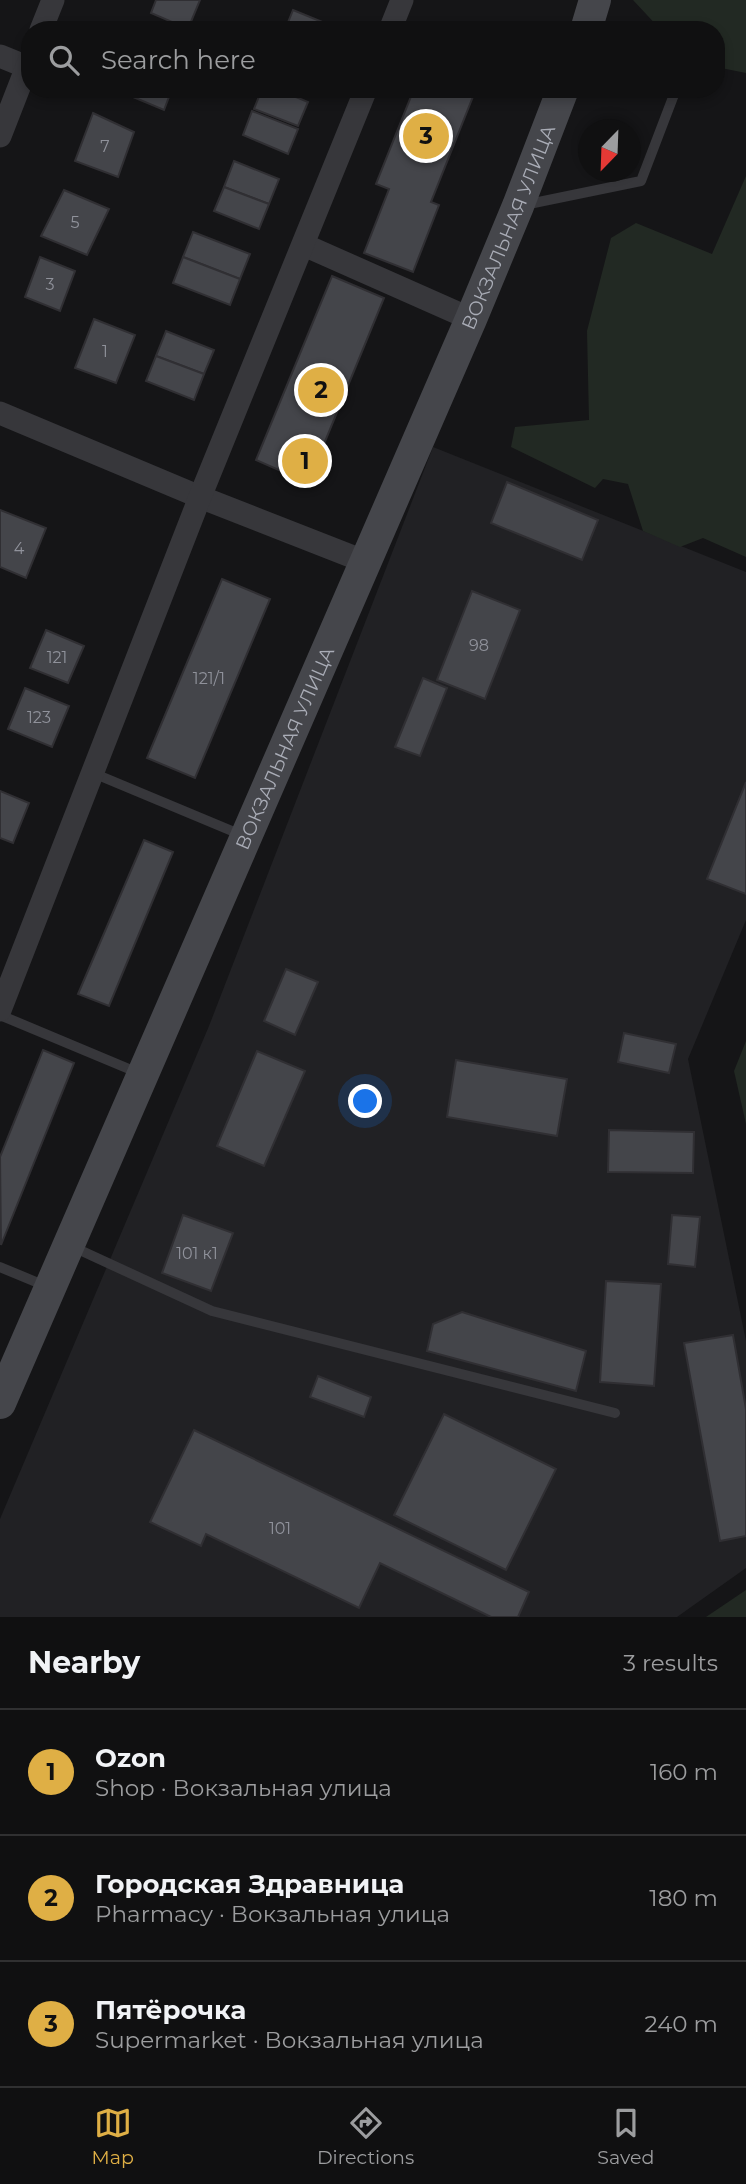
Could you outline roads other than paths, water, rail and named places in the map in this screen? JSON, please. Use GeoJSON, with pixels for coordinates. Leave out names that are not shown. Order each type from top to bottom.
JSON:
{"type":"FeatureCollection","features":[{"type":"Feature","properties":{"kind":"main road","name":"ВОКЗАЛЬНАЯ УЛИЦА"},"geometry":{"type":"LineString","coordinates":[[0,1403],[471,319],[560,98]]}},
{"type":"Feature","properties":{"kind":"street"},"geometry":{"type":"LineString","coordinates":[[45,21],[53,0]]}},
{"type":"Feature","properties":{"kind":"street"},"geometry":{"type":"LineString","coordinates":[[394,21],[402,0]]}},
{"type":"Feature","properties":{"kind":"street"},"geometry":{"type":"LineString","coordinates":[[0,56],[21,61]]}},
{"type":"Feature","properties":{"kind":"street"},"geometry":{"type":"LineString","coordinates":[[0,136],[21,81]]}},
{"type":"Feature","properties":{"kind":"street"},"geometry":{"type":"LineString","coordinates":[[0,1012],[200,498],[362,98]]}},
{"type":"Feature","properties":{"kind":"street"},"geometry":{"type":"LineString","coordinates":[[304,245],[471,319]]}},
{"type":"Feature","properties":{"kind":"street"},"geometry":{"type":"LineString","coordinates":[[0,413],[200,498],[366,562]]}},
{"type":"Feature","properties":{"kind":"lane"},"geometry":{"type":"LineString","coordinates":[[518,206],[641,181],[673,98]]}},
{"type":"Feature","properties":{"kind":"lane"},"geometry":{"type":"LineString","coordinates":[[93,773],[247,837]]}},
{"type":"Feature","properties":{"kind":"lane"},"geometry":{"type":"LineString","coordinates":[[0,1012],[143,1074]]}},
{"type":"Feature","properties":{"kind":"lane"},"geometry":{"type":"LineString","coordinates":[[69,1245],[212,1311],[615,1413]]}},
{"type":"Feature","properties":{"kind":"lane"},"geometry":{"type":"LineString","coordinates":[[0,1267],[51,1288]]}},
{"type":"Feature","properties":{"kind":"place","name":"Пятёрочка"},"geometry":{"type":"Point","coordinates":[426,136]}},
{"type":"Feature","properties":{"kind":"place","name":"Городская Здравница"},"geometry":{"type":"Point","coordinates":[321,390]}},
{"type":"Feature","properties":{"kind":"place","name":"Ozon"},"geometry":{"type":"Point","coordinates":[305,461]}}]}
